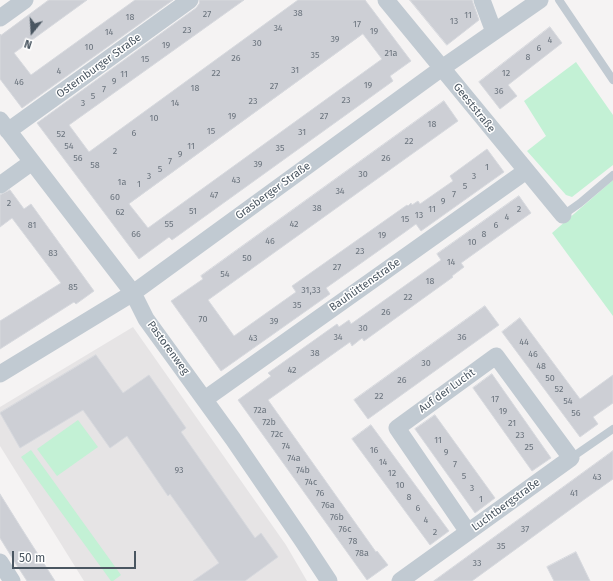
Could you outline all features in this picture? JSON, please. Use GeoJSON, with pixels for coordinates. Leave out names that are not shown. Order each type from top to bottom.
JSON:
{"type":"FeatureCollection","features":[{"type":"Feature","properties":{"kind":"street"},"geometry":{"type":"LineString","coordinates":[[0,18],[25,0]]}},
{"type":"Feature","properties":{"kind":"street","name":"Osternburger Straße"},"geometry":{"type":"LineString","coordinates":[[4,126],[190,0]]}},
{"type":"Feature","properties":{"kind":"street","name":"Geeststraße"},"geometry":{"type":"LineString","coordinates":[[386,0],[563,215]]}},
{"type":"Feature","properties":{"kind":"street"},"geometry":{"type":"LineString","coordinates":[[482,0],[494,32]]}},
{"type":"Feature","properties":{"kind":"street","name":"Grasberger Straße"},"geometry":{"type":"LineString","coordinates":[[0,374],[132,292],[442,68],[540,0]]}},
{"type":"Feature","properties":{"kind":"street","name":"Pastorenweg"},"geometry":{"type":"LineString","coordinates":[[4,126],[132,292],[146,319],[205,399],[329,581]]}},
{"type":"Feature","properties":{"kind":"street"},"geometry":{"type":"LineString","coordinates":[[0,185],[32,162]]}},
{"type":"Feature","properties":{"kind":"street","name":"Bauhüttenstraße"},"geometry":{"type":"LineString","coordinates":[[205,399],[526,171]]}},
{"type":"Feature","properties":{"kind":"street","name":"Auf der Lucht"},"geometry":{"type":"LineString","coordinates":[[468,532],[398,428],[496,356],[571,458]]}},
{"type":"Feature","properties":{"kind":"street","name":"Luchtbergstraße"},"geometry":{"type":"LineString","coordinates":[[400,581],[571,458]]}},
{"type":"Feature","properties":{"kind":"street"},"geometry":{"type":"LineString","coordinates":[[0,562],[12,581]]}},
{"type":"Feature","properties":{"kind":"lane"},"geometry":{"type":"LineString","coordinates":[[559,0],[613,80]]}},
{"type":"Feature","properties":{"kind":"lane"},"geometry":{"type":"LineString","coordinates":[[563,215],[580,203],[613,175]]}},
{"type":"Feature","properties":{"kind":"lane","name":"Luchtbergstraße"},"geometry":{"type":"LineString","coordinates":[[571,458],[613,429]]}},
{"type":"Feature","properties":{"kind":"shaded area"},"geometry":{"type":"Polygon","coordinates":[[[133,327],[286,545],[307,581],[84,581],[0,446],[0,407],[133,327]]]}},
{"type":"Feature","properties":{"kind":"green space"},"geometry":{"type":"Polygon","coordinates":[[[576,62],[613,115],[613,165],[572,197],[566,195],[527,151],[546,136],[524,101],[576,62]]]}},
{"type":"Feature","properties":{"kind":"green space"},"geometry":{"type":"Polygon","coordinates":[[[613,180],[613,316],[552,233],[613,180]]]}},
{"type":"Feature","properties":{"kind":"green space"},"geometry":{"type":"Polygon","coordinates":[[[78,420],[98,447],[57,476],[37,449],[78,420]]]}},
{"type":"Feature","properties":{"kind":"green space"},"geometry":{"type":"Polygon","coordinates":[[[31,450],[121,575],[113,581],[111,581],[21,457],[31,450]]]}},
{"type":"Feature","properties":{"kind":"building"},"geometry":{"type":"Polygon","coordinates":[[[49,0],[87,0],[14,53],[31,75],[135,0],[173,0],[22,108],[0,79],[0,34],[1,35],[49,0]]]}},
{"type":"Feature","properties":{"kind":"building"},"geometry":{"type":"Polygon","coordinates":[[[200,0],[244,0],[69,125],[89,152],[298,0],[365,0],[411,61],[390,76],[393,81],[172,240],[169,237],[139,259],[37,123],[196,8],[200,0]],[[363,34],[129,204],[148,228],[382,59],[363,34]]]}},
{"type":"Feature","properties":{"kind":"building"},"geometry":{"type":"Polygon","coordinates":[[[410,0],[472,0],[479,20],[447,45],[410,0]]]}},
{"type":"Feature","properties":{"kind":"building"},"geometry":{"type":"Polygon","coordinates":[[[550,27],[562,43],[508,85],[517,96],[500,109],[479,82],[550,27]]]}},
{"type":"Feature","properties":{"kind":"building"},"geometry":{"type":"Polygon","coordinates":[[[444,101],[458,121],[208,300],[234,336],[296,292],[292,286],[407,205],[408,206],[411,203],[412,205],[418,201],[420,204],[453,181],[450,176],[487,149],[504,172],[421,231],[416,224],[326,288],[330,294],[221,371],[171,301],[203,279],[201,276],[444,101]]]}},
{"type":"Feature","properties":{"kind":"building"},"geometry":{"type":"Polygon","coordinates":[[[10,190],[24,209],[31,204],[94,291],[76,304],[74,302],[0,349],[0,321],[61,283],[12,218],[0,227],[0,195],[10,190]]]}},
{"type":"Feature","properties":{"kind":"building"},"geometry":{"type":"Polygon","coordinates":[[[519,196],[531,213],[461,263],[464,267],[452,276],[453,277],[364,341],[362,338],[352,346],[350,342],[268,400],[376,552],[377,551],[388,565],[367,580],[238,400],[271,376],[268,373],[337,324],[339,327],[349,320],[351,324],[441,260],[437,254],[519,196]]]}},
{"type":"Feature","properties":{"kind":"building"},"geometry":{"type":"Polygon","coordinates":[[[485,306],[499,325],[368,419],[354,400],[485,306]]]}},
{"type":"Feature","properties":{"kind":"building"},"geometry":{"type":"Polygon","coordinates":[[[520,318],[580,399],[613,375],[613,403],[593,417],[598,424],[580,437],[502,332],[520,318]]]}},
{"type":"Feature","properties":{"kind":"building"},"geometry":{"type":"Polygon","coordinates":[[[96,355],[123,393],[149,375],[186,428],[181,432],[255,538],[261,533],[278,557],[245,581],[193,581],[219,563],[170,494],[168,496],[127,436],[110,448],[83,410],[20,448],[0,413],[96,355]]]}},
{"type":"Feature","properties":{"kind":"building"},"geometry":{"type":"Polygon","coordinates":[[[492,374],[551,458],[532,471],[473,388],[492,374]]]}},
{"type":"Feature","properties":{"kind":"building"},"geometry":{"type":"Polygon","coordinates":[[[435,415],[495,498],[475,513],[415,429],[435,415]]]}},
{"type":"Feature","properties":{"kind":"building"},"geometry":{"type":"Polygon","coordinates":[[[371,425],[449,531],[430,545],[352,439],[371,425]]]}},
{"type":"Feature","properties":{"kind":"building"},"geometry":{"type":"Polygon","coordinates":[[[613,451],[613,479],[472,581],[434,581],[613,451]]]}},
{"type":"Feature","properties":{"kind":"building"},"geometry":{"type":"Polygon","coordinates":[[[0,494],[55,581],[27,581],[16,564],[0,538],[0,494]]]}},
{"type":"Feature","properties":{"kind":"building"},"geometry":{"type":"Polygon","coordinates":[[[576,552],[590,581],[554,581],[547,567],[576,552]]]}}]}
